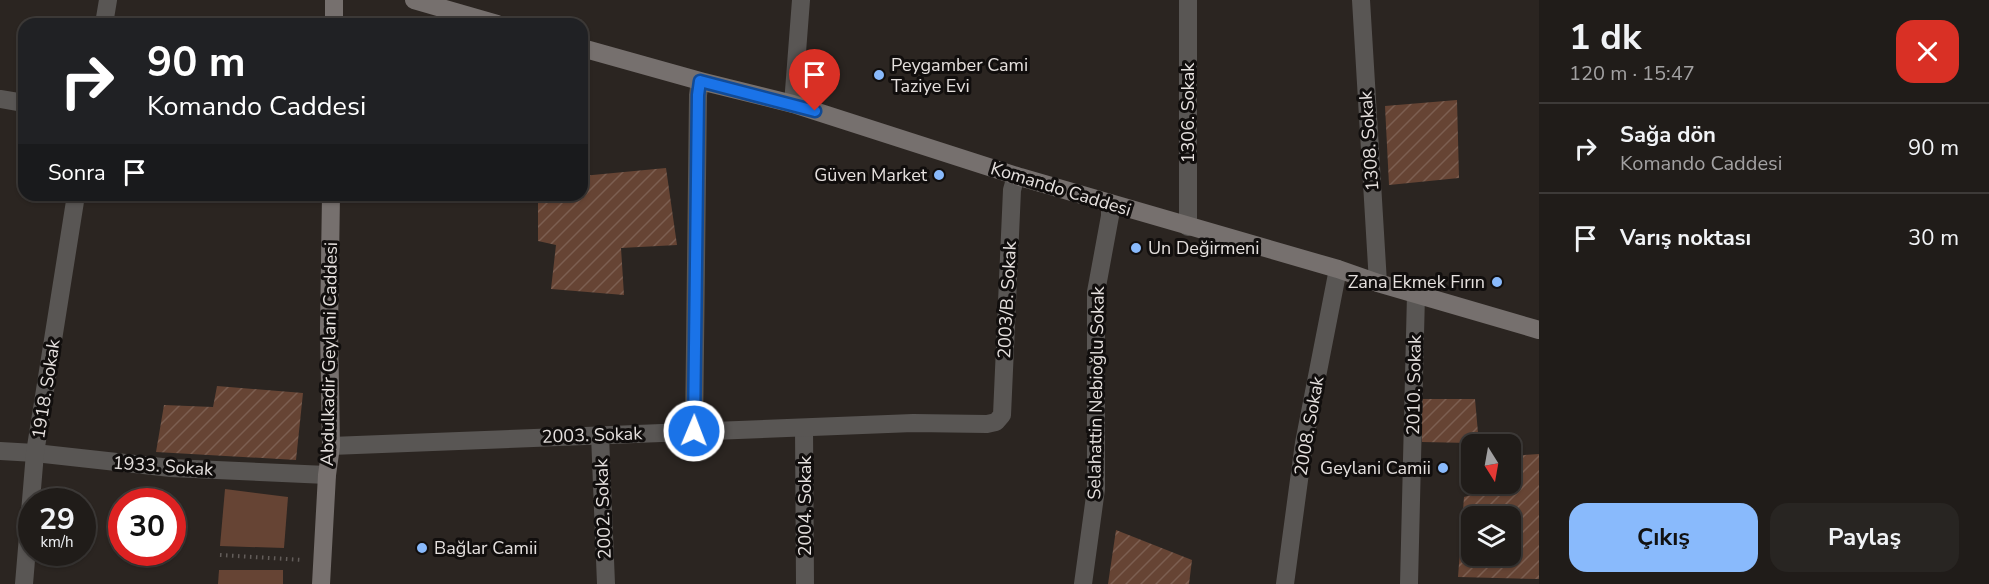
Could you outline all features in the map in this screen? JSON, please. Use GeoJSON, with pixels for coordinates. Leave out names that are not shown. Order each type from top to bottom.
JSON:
{"type":"FeatureCollection","features":[{"type":"Feature","properties":{"kind":"main road"},"geometry":{"type":"LineString","coordinates":[[334,0],[334,18]]}},
{"type":"Feature","properties":{"kind":"main road"},"geometry":{"type":"LineString","coordinates":[[414,0],[463,7],[485,18]]}},
{"type":"Feature","properties":{"kind":"main road","name":"Komando Caddesi"},"geometry":{"type":"LineString","coordinates":[[588,50],[793,104],[1016,176],[1539,330]]}},
{"type":"Feature","properties":{"kind":"main road","name":"Abdulkadir Geylani Caddesi"},"geometry":{"type":"LineString","coordinates":[[321,584],[327,475],[331,446],[328,328],[331,201]]}},
{"type":"Feature","properties":{"kind":"street"},"geometry":{"type":"LineString","coordinates":[[105,18],[108,0]]}},
{"type":"Feature","properties":{"kind":"street"},"geometry":{"type":"LineString","coordinates":[[793,104],[801,0]]}},
{"type":"Feature","properties":{"kind":"street","name":"1306. Sokak"},"geometry":{"type":"LineString","coordinates":[[1188,0],[1188,227]]}},
{"type":"Feature","properties":{"kind":"street","name":"1308. Sokak"},"geometry":{"type":"LineString","coordinates":[[1360,0],[1378,283]]}},
{"type":"Feature","properties":{"kind":"street"},"geometry":{"type":"LineString","coordinates":[[694,431],[700,81]]}},
{"type":"Feature","properties":{"kind":"street"},"geometry":{"type":"LineString","coordinates":[[0,99],[18,102]]}},
{"type":"Feature","properties":{"kind":"street","name":"2003/B. Sokak"},"geometry":{"type":"LineString","coordinates":[[996,422],[1002,415],[1012,190],[1016,176]]}},
{"type":"Feature","properties":{"kind":"street","name":"1918. Sokak"},"geometry":{"type":"LineString","coordinates":[[24,584],[35,453],[75,201]]}},
{"type":"Feature","properties":{"kind":"street","name":"Selahattin Nebioğlu Sokak"},"geometry":{"type":"LineString","coordinates":[[1083,584],[1096,489],[1096,292],[1110,216],[1110,203]]}},
{"type":"Feature","properties":{"kind":"street","name":"2008. Sokak"},"geometry":{"type":"LineString","coordinates":[[1284,584],[1304,443],[1338,269]]}},
{"type":"Feature","properties":{"kind":"street","name":"2010. Sokak"},"geometry":{"type":"LineString","coordinates":[[1409,584],[1416,294]]}},
{"type":"Feature","properties":{"kind":"street","name":"2003. Sokak"},"geometry":{"type":"LineString","coordinates":[[331,446],[913,423],[987,424],[996,422]]}},
{"type":"Feature","properties":{"kind":"street","name":"2004. Sokak"},"geometry":{"type":"LineString","coordinates":[[804,428],[805,584]]}},
{"type":"Feature","properties":{"kind":"street","name":"2002. Sokak"},"geometry":{"type":"LineString","coordinates":[[600,435],[606,584]]}},
{"type":"Feature","properties":{"kind":"street","name":"1933. Sokak"},"geometry":{"type":"LineString","coordinates":[[0,451],[171,468],[327,475]]}},
{"type":"Feature","properties":{"kind":"path"},"geometry":{"type":"LineString","coordinates":[[220,555],[322,561]]}},
{"type":"Feature","properties":{"kind":"shaded area"},"geometry":{"type":"Polygon","coordinates":[[[1457,100],[1459,178],[1389,185],[1385,106],[1457,100]]]}},
{"type":"Feature","properties":{"kind":"shaded area"},"geometry":{"type":"Polygon","coordinates":[[[666,168],[677,245],[621,248],[624,295],[551,289],[556,245],[538,241],[538,201],[588,201],[588,175],[666,168]]]}},
{"type":"Feature","properties":{"kind":"shaded area"},"geometry":{"type":"Polygon","coordinates":[[[217,386],[303,393],[296,460],[156,452],[164,405],[213,407],[217,386]]]}},
{"type":"Feature","properties":{"kind":"shaded area"},"geometry":{"type":"Polygon","coordinates":[[[1421,399],[1475,399],[1478,434],[1461,434],[1461,443],[1422,442],[1421,399]]]}},
{"type":"Feature","properties":{"kind":"shaded area"},"geometry":{"type":"Polygon","coordinates":[[[1539,454],[1539,579],[1458,577],[1461,537],[1461,566],[1521,566],[1521,506],[1463,506],[1464,497],[1521,494],[1521,455],[1539,454]]]}},
{"type":"Feature","properties":{"kind":"shaded area"},"geometry":{"type":"Polygon","coordinates":[[[225,489],[288,497],[284,548],[220,546],[225,489]]]}},
{"type":"Feature","properties":{"kind":"shaded area"},"geometry":{"type":"Polygon","coordinates":[[[1116,530],[1192,560],[1189,584],[1108,584],[1116,530]]]}},
{"type":"Feature","properties":{"kind":"shaded area"},"geometry":{"type":"Polygon","coordinates":[[[219,570],[283,570],[283,584],[218,584],[219,570]]]}},
{"type":"Feature","properties":{"kind":"place","name":"Peygamber Cami Taziye Evi"},"geometry":{"type":"Point","coordinates":[879,75]}},
{"type":"Feature","properties":{"kind":"place","name":"Güven Market"},"geometry":{"type":"Point","coordinates":[939,175]}},
{"type":"Feature","properties":{"kind":"place","name":"Un Değirmeni"},"geometry":{"type":"Point","coordinates":[1136,248]}},
{"type":"Feature","properties":{"kind":"place","name":"Zana Ekmek Fırın"},"geometry":{"type":"Point","coordinates":[1497,282]}},
{"type":"Feature","properties":{"kind":"place","name":"Geylani Camii"},"geometry":{"type":"Point","coordinates":[1443,468]}},
{"type":"Feature","properties":{"kind":"place","name":"Bağlar Camii"},"geometry":{"type":"Point","coordinates":[422,548]}},
{"type":"Feature","properties":{"kind":"route"},"geometry":{"type":"LineString","coordinates":[[694,431],[700,81],[815,111]]}}]}
